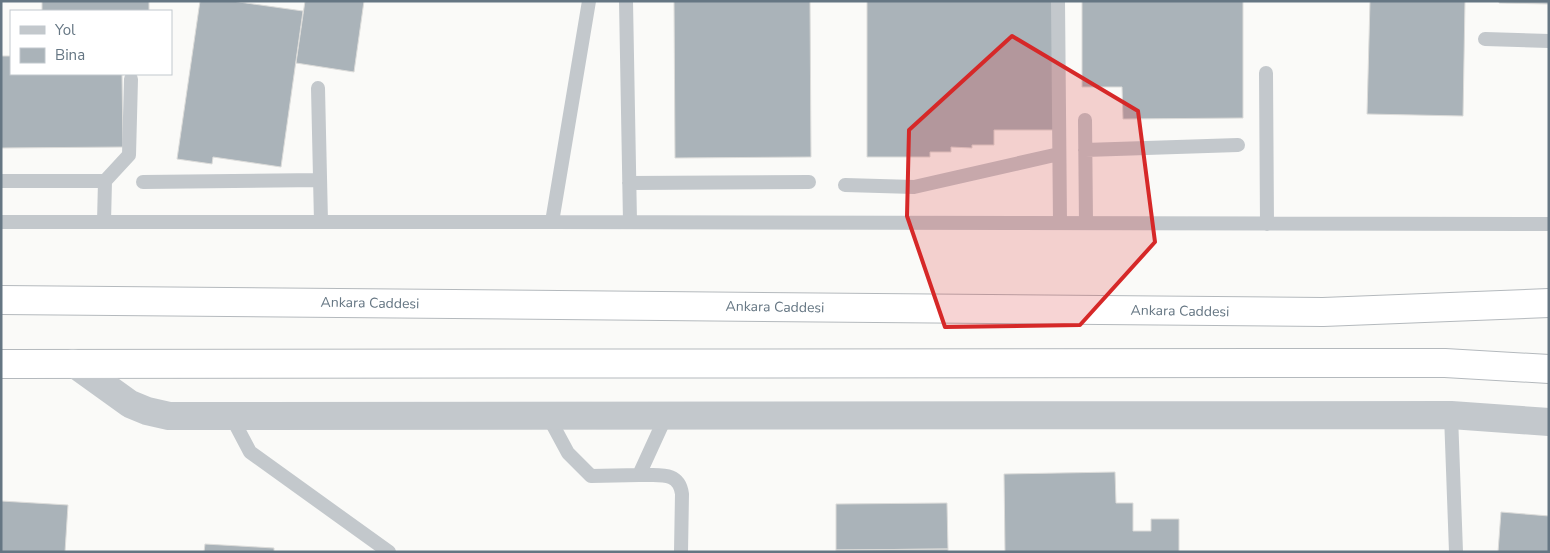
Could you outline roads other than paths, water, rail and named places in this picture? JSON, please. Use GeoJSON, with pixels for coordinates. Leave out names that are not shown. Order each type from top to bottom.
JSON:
{"type":"FeatureCollection","features":[{"type":"Feature","properties":{"kind":"highway","name":"Ankara Caddesi"},"geometry":{"type":"LineString","coordinates":[[1,300],[1313,312],[1549,303]]}},
{"type":"Feature","properties":{"kind":"highway"},"geometry":{"type":"LineString","coordinates":[[1,364],[1282,363],[1446,364],[1549,369]]}},
{"type":"Feature","properties":{"kind":"street"},"geometry":{"type":"LineString","coordinates":[[73,363],[130,404],[147,411],[169,416],[1451,415],[1549,422]]}},
{"type":"Feature","properties":{"kind":"lane"},"geometry":{"type":"LineString","coordinates":[[552,222],[589,1]]}},
{"type":"Feature","properties":{"kind":"lane"},"geometry":{"type":"LineString","coordinates":[[626,1],[630,222]]}},
{"type":"Feature","properties":{"kind":"lane"},"geometry":{"type":"LineString","coordinates":[[1058,1],[1060,223]]}},
{"type":"Feature","properties":{"kind":"lane"},"geometry":{"type":"LineString","coordinates":[[1486,39],[1549,41]]}},
{"type":"Feature","properties":{"kind":"lane"},"geometry":{"type":"LineString","coordinates":[[1266,73],[1267,224]]}},
{"type":"Feature","properties":{"kind":"lane"},"geometry":{"type":"LineString","coordinates":[[104,222],[105,181],[129,154],[131,79]]}},
{"type":"Feature","properties":{"kind":"lane"},"geometry":{"type":"LineString","coordinates":[[318,88],[321,222]]}},
{"type":"Feature","properties":{"kind":"lane"},"geometry":{"type":"LineString","coordinates":[[1084,120],[1086,223]]}},
{"type":"Feature","properties":{"kind":"lane"},"geometry":{"type":"LineString","coordinates":[[1085,150],[1238,145]]}},
{"type":"Feature","properties":{"kind":"lane"},"geometry":{"type":"LineString","coordinates":[[845,185],[914,187],[1059,154]]}},
{"type":"Feature","properties":{"kind":"lane"},"geometry":{"type":"LineString","coordinates":[[143,182],[320,180]]}},
{"type":"Feature","properties":{"kind":"lane"},"geometry":{"type":"LineString","coordinates":[[1,181],[105,181]]}},
{"type":"Feature","properties":{"kind":"lane"},"geometry":{"type":"LineString","coordinates":[[629,183],[809,182]]}},
{"type":"Feature","properties":{"kind":"lane"},"geometry":{"type":"LineString","coordinates":[[1,222],[1549,224]]}},
{"type":"Feature","properties":{"kind":"lane"},"geometry":{"type":"LineString","coordinates":[[1451,415],[1456,552]]}},
{"type":"Feature","properties":{"kind":"lane"},"geometry":{"type":"LineString","coordinates":[[231,416],[250,452],[389,552]]}},
{"type":"Feature","properties":{"kind":"lane"},"geometry":{"type":"LineString","coordinates":[[548,416],[568,453],[591,476],[668,476],[677,481],[681,487],[682,494],[682,552]]}},
{"type":"Feature","properties":{"kind":"lane"},"geometry":{"type":"LineString","coordinates":[[639,475],[666,416]]}}]}
